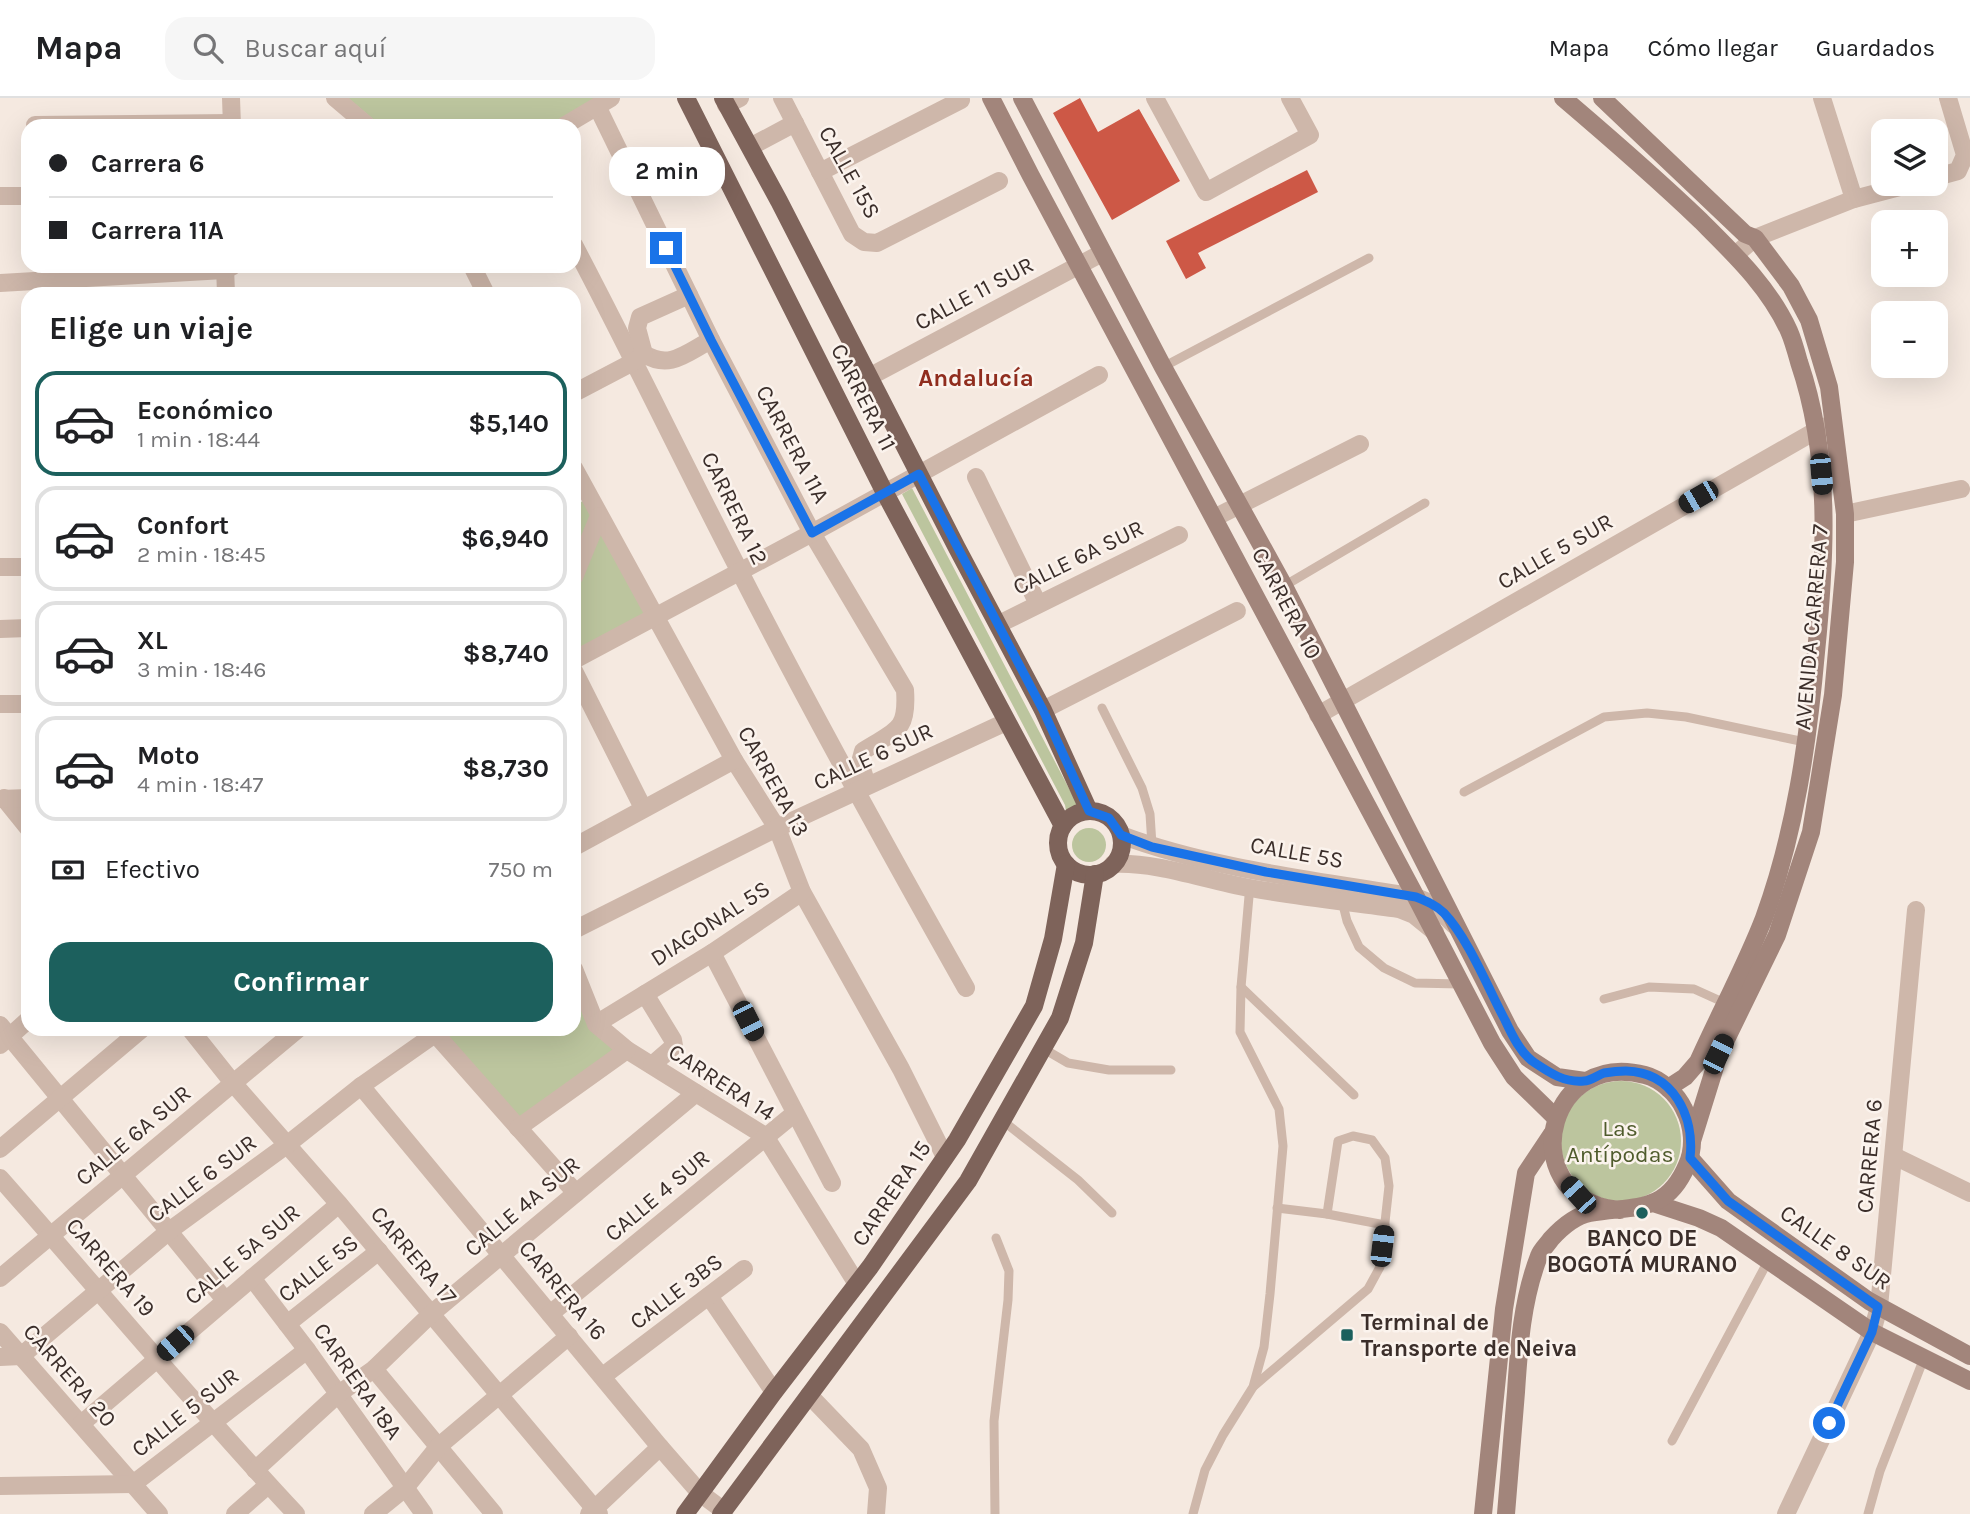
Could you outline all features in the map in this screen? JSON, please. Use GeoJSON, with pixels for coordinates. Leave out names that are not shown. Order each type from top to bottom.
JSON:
{"type":"FeatureCollection","features":[{"type":"Feature","properties":{"kind":"main road","name":"CARRERA 11"},"geometry":{"type":"LineString","coordinates":[[686,98],[885,493],[1063,825]]}},
{"type":"Feature","properties":{"kind":"main road","name":"CARRERA 10"},"geometry":{"type":"LineString","coordinates":[[991,98],[1078,266],[1435,932],[1460,985],[1514,1077],[1554,1126]]}},
{"type":"Feature","properties":{"kind":"main road","name":"CARRERA 10"},"geometry":{"type":"LineString","coordinates":[[1021,98],[1163,368],[1284,586],[1510,1031],[1528,1058],[1557,1077],[1585,1081]]}},
{"type":"Feature","properties":{"kind":"main road","name":"AVENIDA CARRERA 7"},"geometry":{"type":"LineString","coordinates":[[1563,98],[1647,169],[1735,255],[1768,296],[1789,331],[1811,397],[1817,430],[1825,518],[1824,555],[1814,684],[1795,813],[1763,919],[1698,1062],[1685,1077],[1668,1088]]}},
{"type":"Feature","properties":{"kind":"main road","name":"AVENIDA CARRERA 7"},"geometry":{"type":"LineString","coordinates":[[1602,98],[1745,234],[1755,238],[1791,286],[1809,320],[1829,387],[1845,514],[1845,562],[1833,695],[1811,832],[1777,935],[1718,1054],[1691,1149]]}},
{"type":"Feature","properties":{"kind":"main road","name":"CARRERA 11"},"geometry":{"type":"LineString","coordinates":[[730,100],[750,147],[1043,710],[1089,811]]}},
{"type":"Feature","properties":{"kind":"main road"},"geometry":{"type":"LineString","coordinates":[[1089,811],[1109,818],[1121,835],[1122,847],[1113,864],[1105,871],[1095,874],[1074,871],[1060,856],[1058,845],[1063,825],[1070,818],[1089,811]]}},
{"type":"Feature","properties":{"kind":"main road","name":"CARRERA 15"},"geometry":{"type":"LineString","coordinates":[[685,1514],[857,1284],[945,1157],[1034,1006],[1053,939],[1066,864]]}},
{"type":"Feature","properties":{"kind":"main road"},"geometry":{"type":"LineString","coordinates":[[723,1512],[968,1181],[1003,1121],[1060,1018],[1084,943],[1095,874]]}},
{"type":"Feature","properties":{"kind":"main road"},"geometry":{"type":"LineString","coordinates":[[1483,1514],[1504,1310],[1526,1173],[1571,1093],[1585,1081],[1606,1073],[1628,1071],[1649,1076],[1668,1088],[1684,1108],[1690,1124],[1691,1149],[1682,1176],[1670,1192],[1637,1209],[1587,1213],[1563,1226],[1539,1253],[1521,1328],[1506,1514]]}},
{"type":"Feature","properties":{"kind":"main road"},"geometry":{"type":"LineString","coordinates":[[1554,1126],[1554,1157],[1563,1178],[1578,1195],[1597,1206],[1620,1210]]}},
{"type":"Feature","properties":{"kind":"main road","name":"CALLE 8 SUR"},"geometry":{"type":"LineString","coordinates":[[1691,1149],[1728,1201],[1878,1307],[1970,1356]]}},
{"type":"Feature","properties":{"kind":"main road"},"geometry":{"type":"LineString","coordinates":[[1653,1203],[1721,1228],[1872,1332],[1970,1381]]}},
{"type":"Feature","properties":{"kind":"street"},"geometry":{"type":"LineString","coordinates":[[231,98],[232,119]]}},
{"type":"Feature","properties":{"kind":"street"},"geometry":{"type":"LineString","coordinates":[[335,98],[360,119]]}},
{"type":"Feature","properties":{"kind":"street","name":"CALLE 15S"},"geometry":{"type":"LineString","coordinates":[[782,98],[852,234],[864,242],[877,243],[999,181]]}},
{"type":"Feature","properties":{"kind":"street"},"geometry":{"type":"LineString","coordinates":[[1155,98],[1206,192],[1310,135],[1290,98]]}},
{"type":"Feature","properties":{"kind":"street"},"geometry":{"type":"LineString","coordinates":[[1822,98],[1854,200]]}},
{"type":"Feature","properties":{"kind":"street"},"geometry":{"type":"LineString","coordinates":[[1948,98],[1965,155],[1958,171],[1948,174]]}},
{"type":"Feature","properties":{"kind":"street"},"geometry":{"type":"LineString","coordinates":[[820,172],[961,100]]}},
{"type":"Feature","properties":{"kind":"street"},"geometry":{"type":"LineString","coordinates":[[576,119],[605,103]]}},
{"type":"Feature","properties":{"kind":"street","name":"CARRERA 11A"},"geometry":{"type":"LineString","coordinates":[[605,103],[711,340],[812,533],[905,690],[906,712],[899,729],[863,751],[860,762],[861,788]]}},
{"type":"Feature","properties":{"kind":"street","name":"CALLE 15S"},"geometry":{"type":"LineString","coordinates":[[750,147],[796,124]]}},
{"type":"Feature","properties":{"kind":"street"},"geometry":{"type":"LineString","coordinates":[[1735,255],[1755,238],[1871,195]]}},
{"type":"Feature","properties":{"kind":"street"},"geometry":{"type":"LineString","coordinates":[[0,196],[21,196]]}},
{"type":"Feature","properties":{"kind":"street","name":"CALLE 11 SUR"},"geometry":{"type":"LineString","coordinates":[[869,377],[1102,253]]}},
{"type":"Feature","properties":{"kind":"street","name":"CARRERA 12"},"geometry":{"type":"LineString","coordinates":[[581,257],[639,357],[739,571],[861,788],[965,988]]}},
{"type":"Feature","properties":{"kind":"street"},"geometry":{"type":"LineString","coordinates":[[0,283],[142,273]]}},
{"type":"Feature","properties":{"kind":"street"},"geometry":{"type":"LineString","coordinates":[[639,357],[637,328],[640,317],[689,295]]}},
{"type":"Feature","properties":{"kind":"street"},"geometry":{"type":"LineString","coordinates":[[581,389],[639,357],[656,362],[670,362],[711,340]]}},
{"type":"Feature","properties":{"kind":"street"},"geometry":{"type":"LineString","coordinates":[[581,656],[1099,375]]}},
{"type":"Feature","properties":{"kind":"street","name":"CALLE 5 SUR"},"geometry":{"type":"LineString","coordinates":[[1318,715],[1817,430],[1835,424]]}},
{"type":"Feature","properties":{"kind":"street"},"geometry":{"type":"LineString","coordinates":[[1214,518],[1360,444]]}},
{"type":"Feature","properties":{"kind":"street"},"geometry":{"type":"LineString","coordinates":[[976,477],[1038,604]]}},
{"type":"Feature","properties":{"kind":"street"},"geometry":{"type":"LineString","coordinates":[[1845,514],[1961,489]]}},
{"type":"Feature","properties":{"kind":"street","name":"CARRERA 13"},"geometry":{"type":"LineString","coordinates":[[581,497],[599,516],[734,760],[777,828],[802,892],[901,1069],[945,1157]]}},
{"type":"Feature","properties":{"kind":"street"},"geometry":{"type":"LineString","coordinates":[[581,560],[599,516]]}},
{"type":"Feature","properties":{"kind":"street","name":"CALLE 6A SUR"},"geometry":{"type":"LineString","coordinates":[[999,624],[1179,535]]}},
{"type":"Feature","properties":{"kind":"street"},"geometry":{"type":"LineString","coordinates":[[0,567],[21,567]]}},
{"type":"Feature","properties":{"kind":"street"},"geometry":{"type":"LineString","coordinates":[[1043,710],[1237,611]]}},
{"type":"Feature","properties":{"kind":"street"},"geometry":{"type":"LineString","coordinates":[[0,629],[21,628]]}},
{"type":"Feature","properties":{"kind":"street"},"geometry":{"type":"LineString","coordinates":[[581,685],[643,808]]}},
{"type":"Feature","properties":{"kind":"street"},"geometry":{"type":"LineString","coordinates":[[0,704],[21,704]]}},
{"type":"Feature","properties":{"kind":"street","name":"CALLE 6 SUR"},"geometry":{"type":"LineString","coordinates":[[581,926],[777,828],[1006,722]]}},
{"type":"Feature","properties":{"kind":"street"},"geometry":{"type":"LineString","coordinates":[[581,843],[734,760]]}},
{"type":"Feature","properties":{"kind":"street"},"geometry":{"type":"LineString","coordinates":[[2,799],[21,798]]}},
{"type":"Feature","properties":{"kind":"street"},"geometry":{"type":"LineString","coordinates":[[2,799],[21,820]]}},
{"type":"Feature","properties":{"kind":"street","name":"CALLE 5S"},"geometry":{"type":"LineString","coordinates":[[1121,835],[1152,847],[1252,869],[1416,897],[1433,904],[1456,928]]}},
{"type":"Feature","properties":{"kind":"street","name":"CALLE 5S"},"geometry":{"type":"LineString","coordinates":[[1113,864],[1132,863],[1161,867],[1250,888],[1399,909],[1414,915],[1435,932]]}},
{"type":"Feature","properties":{"kind":"street","name":"DIAGONAL 5S"},"geometry":{"type":"LineString","coordinates":[[645,994],[712,953],[802,892]]}},
{"type":"Feature","properties":{"kind":"street","name":"CARRERA 6"},"geometry":{"type":"LineString","coordinates":[[1786,1514],[1872,1332],[1878,1307],[1916,909]]}},
{"type":"Feature","properties":{"kind":"street"},"geometry":{"type":"LineString","coordinates":[[712,953],[832,1183]]}},
{"type":"Feature","properties":{"kind":"street","name":"CARRERA 14"},"geometry":{"type":"LineString","coordinates":[[581,986],[596,1024],[627,1050],[765,1136],[857,1284]]}},
{"type":"Feature","properties":{"kind":"street"},"geometry":{"type":"LineString","coordinates":[[596,1024],[645,994],[674,1046],[653,1065]]}},
{"type":"Feature","properties":{"kind":"street"},"geometry":{"type":"LineString","coordinates":[[21,1024],[3,1035],[60,1098],[225,1300]]}},
{"type":"Feature","properties":{"kind":"street"},"geometry":{"type":"LineString","coordinates":[[0,1149],[134,1036]]}},
{"type":"Feature","properties":{"kind":"street","name":"CARRERA 17"},"geometry":{"type":"LineString","coordinates":[[196,1036],[233,1083],[340,1204],[595,1512]]}},
{"type":"Feature","properties":{"kind":"street","name":"CALLE 6A SUR"},"geometry":{"type":"LineString","coordinates":[[0,1278],[290,1036]]}},
{"type":"Feature","properties":{"kind":"street","name":"CALLE 6 SUR"},"geometry":{"type":"LineString","coordinates":[[21,1356],[169,1231],[288,1144],[426,1036]]}},
{"type":"Feature","properties":{"kind":"street"},"geometry":{"type":"LineString","coordinates":[[437,1036],[576,1193]]}},
{"type":"Feature","properties":{"kind":"street"},"geometry":{"type":"LineString","coordinates":[[518,1128],[627,1050]]}},
{"type":"Feature","properties":{"kind":"street","name":"CARRERA 16"},"geometry":{"type":"LineString","coordinates":[[361,1086],[660,1447],[701,1493],[723,1512]]}},
{"type":"Feature","properties":{"kind":"street","name":"CALLE 4A SUR"},"geometry":{"type":"LineString","coordinates":[[255,1470],[337,1395],[374,1369],[431,1314],[696,1093]]}},
{"type":"Feature","properties":{"kind":"street","name":"CALLE 4 SUR"},"geometry":{"type":"LineString","coordinates":[[550,1314],[795,1113]]}},
{"type":"Feature","properties":{"kind":"street"},"geometry":{"type":"LineString","coordinates":[[1894,1156],[1970,1193]]}},
{"type":"Feature","properties":{"kind":"street","name":"CARRERA 19"},"geometry":{"type":"LineString","coordinates":[[0,1178],[158,1358],[211,1423],[296,1514]]}},
{"type":"Feature","properties":{"kind":"street","name":"CALLE 5A SUR"},"geometry":{"type":"LineString","coordinates":[[81,1424],[340,1204]]}},
{"type":"Feature","properties":{"kind":"street","name":"CALLE 5S"},"geometry":{"type":"LineString","coordinates":[[287,1324],[379,1251]]}},
{"type":"Feature","properties":{"kind":"street","name":"CALLE 3BS"},"geometry":{"type":"LineString","coordinates":[[603,1376],[744,1269]]}},
{"type":"Feature","properties":{"kind":"street","name":"CARRERA 18A"},"geometry":{"type":"LineString","coordinates":[[252,1278],[424,1514]]}},
{"type":"Feature","properties":{"kind":"street"},"geometry":{"type":"LineString","coordinates":[[709,1296],[774,1392]]}},
{"type":"Feature","properties":{"kind":"street","name":"CARRERA 20"},"geometry":{"type":"LineString","coordinates":[[0,1332],[159,1514]]}},
{"type":"Feature","properties":{"kind":"street"},"geometry":{"type":"LineString","coordinates":[[373,1514],[405,1489],[439,1446],[569,1336]]}},
{"type":"Feature","properties":{"kind":"street","name":"CALLE 5 SUR"},"geometry":{"type":"LineString","coordinates":[[0,1486],[133,1484],[307,1350]]}},
{"type":"Feature","properties":{"kind":"street"},"geometry":{"type":"LineString","coordinates":[[0,1357],[21,1356]]}},
{"type":"Feature","properties":{"kind":"street"},"geometry":{"type":"LineString","coordinates":[[374,1369],[494,1514]]}},
{"type":"Feature","properties":{"kind":"street"},"geometry":{"type":"LineString","coordinates":[[809,1395],[861,1449],[878,1488],[876,1514]]}},
{"type":"Feature","properties":{"kind":"street"},"geometry":{"type":"LineString","coordinates":[[595,1512],[660,1447]]}},
{"type":"Feature","properties":{"kind":"street"},"geometry":{"type":"LineString","coordinates":[[235,1514],[268,1485]]}},
{"type":"Feature","properties":{"kind":"lane"},"geometry":{"type":"LineString","coordinates":[[1163,368],[1369,258]]}},
{"type":"Feature","properties":{"kind":"lane"},"geometry":{"type":"LineString","coordinates":[[1284,586],[1425,503]]}},
{"type":"Feature","properties":{"kind":"lane"},"geometry":{"type":"LineString","coordinates":[[1102,708],[1142,788],[1150,814],[1152,847]]}},
{"type":"Feature","properties":{"kind":"lane"},"geometry":{"type":"LineString","coordinates":[[1464,792],[1604,717],[1647,713],[1686,717],[1805,742]]}},
{"type":"Feature","properties":{"kind":"lane"},"geometry":{"type":"LineString","coordinates":[[1252,869],[1241,988],[1240,1032],[1279,1108],[1283,1146],[1264,1347],[1253,1387]]}},
{"type":"Feature","properties":{"kind":"lane"},"geometry":{"type":"LineString","coordinates":[[1342,901],[1347,921],[1359,947],[1384,968],[1415,983],[1460,985]]}},
{"type":"Feature","properties":{"kind":"lane"},"geometry":{"type":"LineString","coordinates":[[1604,999],[1649,987],[1693,989],[1725,1003]]}},
{"type":"Feature","properties":{"kind":"lane"},"geometry":{"type":"LineString","coordinates":[[1241,988],[1354,1094]]}},
{"type":"Feature","properties":{"kind":"lane"},"geometry":{"type":"LineString","coordinates":[[1044,1049],[1068,1063],[1109,1070],[1171,1070]]}},
{"type":"Feature","properties":{"kind":"lane"},"geometry":{"type":"LineString","coordinates":[[1003,1121],[1078,1180],[1112,1213]]}},
{"type":"Feature","properties":{"kind":"lane"},"geometry":{"type":"LineString","coordinates":[[1193,1514],[1205,1470],[1223,1434],[1253,1387],[1368,1289],[1380,1267],[1389,1186],[1385,1158],[1372,1140],[1353,1136],[1338,1141],[1327,1214]]}},
{"type":"Feature","properties":{"kind":"lane"},"geometry":{"type":"LineString","coordinates":[[1278,1208],[1385,1225]]}},
{"type":"Feature","properties":{"kind":"lane"},"geometry":{"type":"LineString","coordinates":[[995,1514],[994,1421],[1009,1271],[996,1238]]}},
{"type":"Feature","properties":{"kind":"lane"},"geometry":{"type":"LineString","coordinates":[[1672,1441],[1768,1261]]}},
{"type":"Feature","properties":{"kind":"lane"},"geometry":{"type":"LineString","coordinates":[[1868,1514],[1880,1472],[1924,1358]]}},
{"type":"Feature","properties":{"kind":"green space"},"geometry":{"type":"Polygon","coordinates":[[[348,98],[601,98],[564,119],[373,119],[348,98]]]}},
{"type":"Feature","properties":{"kind":"green space"},"geometry":{"type":"Polygon","coordinates":[[[912,488],[1080,806],[1066,811],[902,494],[912,488]]]}},
{"type":"Feature","properties":{"kind":"green space"},"geometry":{"type":"Polygon","coordinates":[[[583,501],[647,615],[581,651],[583,501]]]}},
{"type":"Feature","properties":{"kind":"green space"},"geometry":{"type":"Polygon","coordinates":[[[1089,828],[1101,833],[1106,845],[1101,857],[1089,862],[1077,857],[1072,845],[1077,833],[1089,828]]]}},
{"type":"Feature","properties":{"kind":"green space"},"geometry":{"type":"Polygon","coordinates":[[[581,986],[596,1024],[627,1050],[518,1128],[437,1036],[581,1036],[581,986]]]}},
{"type":"Feature","properties":{"kind":"green space","name":"Las Antípodas"},"geometry":{"type":"Polygon","coordinates":[[[1621,1081],[1644,1085],[1664,1098],[1677,1118],[1681,1141],[1677,1164],[1664,1184],[1644,1197],[1621,1201],[1598,1197],[1578,1184],[1565,1164],[1561,1141],[1565,1118],[1578,1098],[1598,1085],[1621,1081]]]}},
{"type":"Feature","properties":{"kind":"building"},"geometry":{"type":"Polygon","coordinates":[[[1080,98],[1098,132],[1139,109],[1180,181],[1112,220],[1053,113],[1080,98]]]}},
{"type":"Feature","properties":{"kind":"building"},"geometry":{"type":"Polygon","coordinates":[[[1307,170],[1318,192],[1198,253],[1206,268],[1186,279],[1166,241],[1307,170]]]}},
{"type":"Feature","properties":{"kind":"place","name":"BANCO DE BOGOTÁ MURANO"},"geometry":{"type":"Point","coordinates":[1642,1213]}},
{"type":"Feature","properties":{"kind":"place","name":"Terminal de Transporte de Neiva"},"geometry":{"type":"Point","coordinates":[1347,1335]}},
{"type":"Feature","properties":{"kind":"district","name":"Andalucía"},"geometry":{"type":"Point","coordinates":[976,378]}},
{"type":"Feature","properties":{"kind":"route"},"geometry":{"type":"LineString","coordinates":[[666,248],[812,533],[919,474],[1043,710],[1089,811],[1109,818],[1121,835],[1152,847],[1266,872],[1416,897],[1433,904],[1456,928],[1510,1031],[1528,1058],[1557,1077],[1585,1081],[1606,1073],[1628,1071],[1649,1076],[1677,1097],[1690,1124],[1690,1158],[1728,1201],[1878,1307],[1872,1332],[1829,1423]]}}]}
